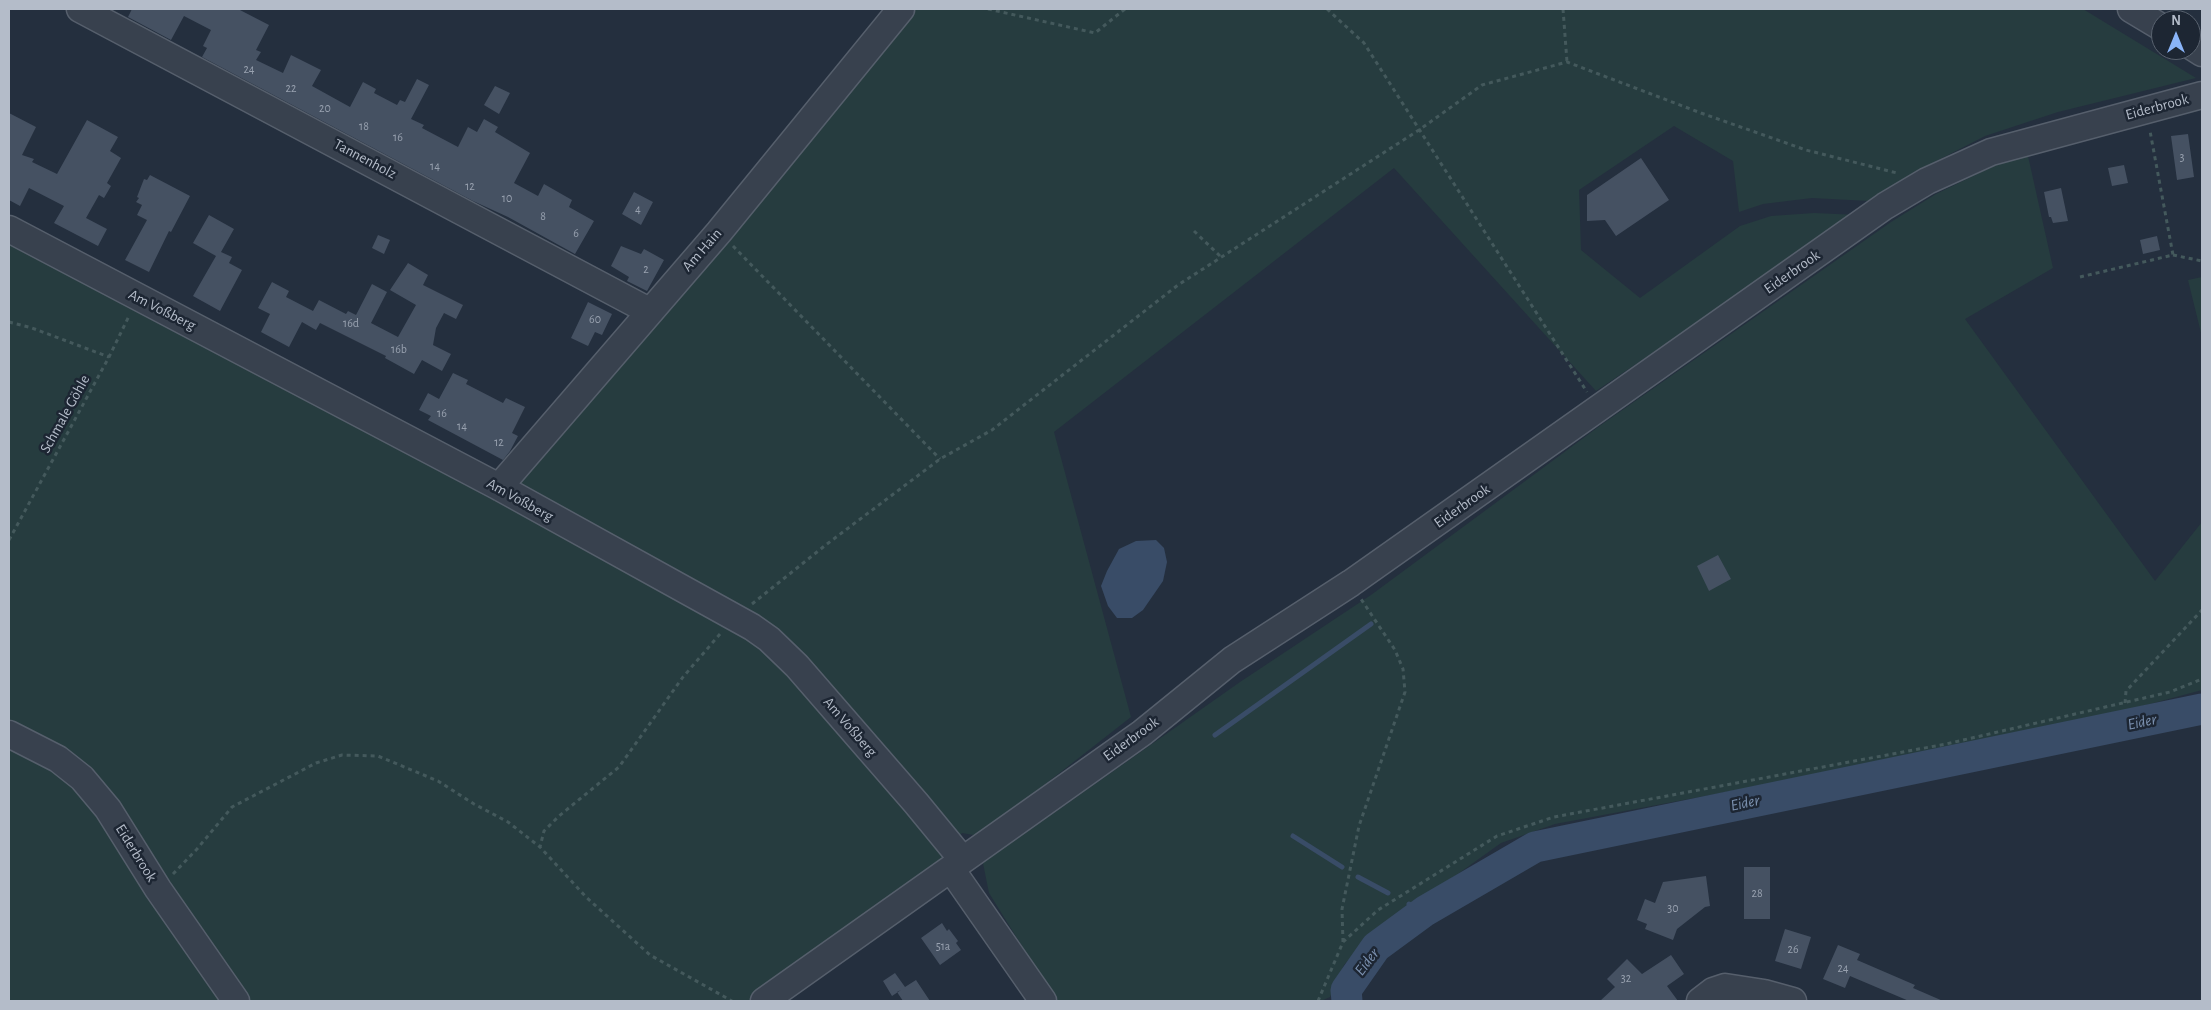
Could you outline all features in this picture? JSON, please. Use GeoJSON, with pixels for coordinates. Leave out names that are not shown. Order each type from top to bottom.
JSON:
{"type":"FeatureCollection","features":[{"type":"Feature","properties":{"kind":"street","name":"Tannenholz"},"geometry":{"type":"LineString","coordinates":[[80,9],[649,311]]}},
{"type":"Feature","properties":{"kind":"street","name":"Am Hain"},"geometry":{"type":"LineString","coordinates":[[499,487],[719,232],[901,9]]}},
{"type":"Feature","properties":{"kind":"street"},"geometry":{"type":"LineString","coordinates":[[2131,9],[2151,21]]}},
{"type":"Feature","properties":{"kind":"street","name":"Eiderbrook"},"geometry":{"type":"LineString","coordinates":[[764,1001],[1142,733],[1232,660],[1351,584],[1881,209],[1927,181],[1991,152],[2202,95]]}},
{"type":"Feature","properties":{"kind":"street","name":"Am Voßberg"},"geometry":{"type":"LineString","coordinates":[[9,229],[499,487],[614,553],[737,617],[769,639],[798,666],[916,803],[1043,1001]]}},
{"type":"Feature","properties":{"kind":"street","name":"Eiderbrook"},"geometry":{"type":"LineString","coordinates":[[9,734],[58,759],[82,778],[108,809],[158,888],[236,1001]]}},
{"type":"Feature","properties":{"kind":"street"},"geometry":{"type":"LineString","coordinates":[[1700,1001],[1713,991],[1724,987],[1764,993],[1793,1001]]}},
{"type":"Feature","properties":{"kind":"path"},"geometry":{"type":"LineString","coordinates":[[988,9],[1095,33],[1125,9]]}},
{"type":"Feature","properties":{"kind":"path"},"geometry":{"type":"LineString","coordinates":[[1327,9],[1364,44],[1580,380]]}},
{"type":"Feature","properties":{"kind":"path"},"geometry":{"type":"LineString","coordinates":[[1563,9],[1567,62]]}},
{"type":"Feature","properties":{"kind":"path"},"geometry":{"type":"LineString","coordinates":[[540,847],[544,831],[559,816],[620,767],[683,677],[705,650],[737,617],[827,544],[940,459],[992,430],[1178,285],[1418,130],[1482,85],[1567,62],[1701,113],[1806,150],[1927,181]]}},
{"type":"Feature","properties":{"kind":"path"},"geometry":{"type":"LineString","coordinates":[[2146,111],[2173,255]]}},
{"type":"Feature","properties":{"kind":"path"},"geometry":{"type":"LineString","coordinates":[[1194,231],[1221,257]]}},
{"type":"Feature","properties":{"kind":"path"},"geometry":{"type":"LineString","coordinates":[[719,232],[940,459]]}},
{"type":"Feature","properties":{"kind":"path"},"geometry":{"type":"LineString","coordinates":[[2080,277],[2173,255],[2202,261]]}},
{"type":"Feature","properties":{"kind":"path","name":"Schmale Göhle"},"geometry":{"type":"LineString","coordinates":[[9,540],[109,358],[138,298]]}},
{"type":"Feature","properties":{"kind":"path"},"geometry":{"type":"LineString","coordinates":[[9,322],[32,328],[109,358]]}},
{"type":"Feature","properties":{"kind":"path"},"geometry":{"type":"LineString","coordinates":[[1343,942],[1342,909],[1359,826],[1405,692],[1403,669],[1395,650],[1351,584]]}},
{"type":"Feature","properties":{"kind":"path"},"geometry":{"type":"LineString","coordinates":[[2125,703],[2126,691],[2202,610]]}},
{"type":"Feature","properties":{"kind":"path"},"geometry":{"type":"LineString","coordinates":[[1318,1001],[1343,942],[1378,910],[1497,836],[1554,817],[1946,744],[2170,692],[2202,679]]}},
{"type":"Feature","properties":{"kind":"path"},"geometry":{"type":"LineString","coordinates":[[158,888],[197,849],[232,807],[316,764],[342,755],[378,756],[438,781],[474,804],[508,822],[540,847],[586,898],[650,955],[732,1001]]}},
{"type":"Feature","properties":{"kind":"green space"},"geometry":{"type":"Polygon","coordinates":[[[912,9],[2083,9],[2151,51],[2151,60],[2167,60],[2196,78],[2058,112],[1985,136],[1919,170],[1869,201],[1812,198],[1763,204],[1739,212],[1733,161],[1674,126],[1579,190],[1581,250],[1640,298],[1740,226],[1771,216],[1814,213],[1858,215],[1596,391],[1394,168],[1054,432],[1131,717],[979,836],[962,833],[946,849],[942,863],[751,1001],[9,1001],[9,240],[499,496],[912,9]]]}},
{"type":"Feature","properties":{"kind":"green space"},"geometry":{"type":"Polygon","coordinates":[[[2028,156],[2053,268],[1965,319],[2155,581],[2202,522],[2202,690],[2135,708],[1823,774],[1555,824],[1501,843],[1370,937],[1344,965],[1330,997],[1321,1001],[1056,1001],[989,893],[983,863],[1240,682],[1371,595],[1601,425],[1891,222],[1936,194],[1996,165],[2028,156]]]}},
{"type":"Feature","properties":{"kind":"green space"},"geometry":{"type":"Polygon","coordinates":[[[2202,277],[2202,337],[2188,280],[2202,277]]]}},
{"type":"Feature","properties":{"kind":"water"},"geometry":{"type":"Polygon","coordinates":[[[1156,540],[1164,548],[1167,562],[1163,581],[1143,610],[1132,618],[1117,618],[1108,606],[1101,586],[1107,571],[1119,549],[1136,541],[1156,540]]]}},
{"type":"Feature","properties":{"kind":"building"},"geometry":{"type":"Polygon","coordinates":[[[132,9],[238,9],[269,25],[256,50],[261,52],[256,60],[283,73],[291,55],[321,70],[312,86],[350,107],[363,82],[376,89],[374,93],[397,105],[400,100],[405,102],[417,79],[429,85],[411,119],[424,125],[422,128],[458,147],[468,127],[477,132],[484,119],[498,127],[495,132],[530,153],[514,183],[538,196],[544,184],[572,200],[569,207],[594,221],[575,254],[202,57],[207,48],[203,46],[211,30],[184,16],[171,40],[128,17],[132,9]]]}},
{"type":"Feature","properties":{"kind":"building"},"geometry":{"type":"Polygon","coordinates":[[[495,86],[510,93],[499,114],[484,105],[495,86]]]}},
{"type":"Feature","properties":{"kind":"building"},"geometry":{"type":"Polygon","coordinates":[[[9,113],[36,127],[22,155],[34,159],[32,162],[57,174],[87,120],[118,137],[110,151],[121,158],[107,183],[111,186],[104,198],[99,195],[86,218],[107,229],[98,246],[54,223],[64,206],[29,188],[20,206],[9,200],[9,113]]]}},
{"type":"Feature","properties":{"kind":"building"},"geometry":{"type":"Polygon","coordinates":[[[2188,134],[2194,177],[2177,180],[2171,136],[2188,134]]]}},
{"type":"Feature","properties":{"kind":"building"},"geometry":{"type":"Polygon","coordinates":[[[1641,158],[1669,200],[1616,236],[1605,220],[1587,221],[1587,195],[1641,158]]]}},
{"type":"Feature","properties":{"kind":"building"},"geometry":{"type":"Polygon","coordinates":[[[2124,165],[2128,183],[2112,186],[2108,168],[2124,165]]]}},
{"type":"Feature","properties":{"kind":"building"},"geometry":{"type":"Polygon","coordinates":[[[150,175],[190,196],[171,232],[169,231],[149,272],[125,260],[147,220],[137,215],[142,205],[136,202],[139,198],[137,197],[144,179],[147,180],[150,175]]]}},
{"type":"Feature","properties":{"kind":"building"},"geometry":{"type":"Polygon","coordinates":[[[2061,188],[2068,221],[2053,223],[2051,217],[2049,217],[2044,192],[2061,188]]]}},
{"type":"Feature","properties":{"kind":"building"},"geometry":{"type":"Polygon","coordinates":[[[634,192],[653,202],[641,225],[622,214],[634,192]]]}},
{"type":"Feature","properties":{"kind":"building"},"geometry":{"type":"Polygon","coordinates":[[[209,215],[234,229],[221,252],[232,257],[229,263],[242,270],[220,311],[193,296],[216,256],[193,243],[209,215]]]}},
{"type":"Feature","properties":{"kind":"building"},"geometry":{"type":"Polygon","coordinates":[[[378,235],[390,240],[384,254],[372,248],[378,235]]]}},
{"type":"Feature","properties":{"kind":"building"},"geometry":{"type":"Polygon","coordinates":[[[2157,236],[2160,250],[2143,254],[2140,240],[2157,236]]]}},
{"type":"Feature","properties":{"kind":"building"},"geometry":{"type":"Polygon","coordinates":[[[621,246],[641,254],[644,249],[664,260],[647,291],[627,281],[629,277],[611,266],[621,246]]]}},
{"type":"Feature","properties":{"kind":"building"},"geometry":{"type":"Polygon","coordinates":[[[408,263],[428,275],[423,285],[463,305],[456,319],[444,313],[436,328],[433,345],[451,354],[442,371],[422,360],[414,374],[385,358],[386,356],[320,323],[316,330],[302,322],[289,347],[261,332],[270,314],[258,308],[272,282],[289,291],[286,297],[313,311],[319,300],[346,314],[348,311],[356,315],[372,284],[387,292],[371,323],[398,337],[416,305],[390,290],[408,263]]]}},
{"type":"Feature","properties":{"kind":"building"},"geometry":{"type":"Polygon","coordinates":[[[588,302],[612,314],[602,335],[595,332],[588,346],[571,338],[588,302]]]}},
{"type":"Feature","properties":{"kind":"building"},"geometry":{"type":"Polygon","coordinates":[[[453,373],[468,380],[466,384],[503,403],[506,398],[525,407],[512,433],[518,436],[503,460],[428,420],[431,416],[419,410],[428,393],[439,399],[453,373]]]}},
{"type":"Feature","properties":{"kind":"building"},"geometry":{"type":"Polygon","coordinates":[[[1718,555],[1731,579],[1709,591],[1697,566],[1718,555]]]}},
{"type":"Feature","properties":{"kind":"building"},"geometry":{"type":"Polygon","coordinates":[[[1744,867],[1770,867],[1770,919],[1744,919],[1744,867]]]}},
{"type":"Feature","properties":{"kind":"building"},"geometry":{"type":"Polygon","coordinates":[[[1706,876],[1710,906],[1705,907],[1677,929],[1673,940],[1645,929],[1647,924],[1637,920],[1645,899],[1655,903],[1663,882],[1706,876]]]}},
{"type":"Feature","properties":{"kind":"building"},"geometry":{"type":"Polygon","coordinates":[[[942,923],[947,931],[949,929],[958,941],[956,943],[961,950],[940,965],[921,938],[942,923]]]}},
{"type":"Feature","properties":{"kind":"building"},"geometry":{"type":"Polygon","coordinates":[[[1785,929],[1811,937],[1801,969],[1775,961],[1785,929]]]}},
{"type":"Feature","properties":{"kind":"building"},"geometry":{"type":"Polygon","coordinates":[[[1838,945],[1860,954],[1857,960],[1915,985],[1913,988],[1943,1001],[1909,1001],[1850,976],[1845,988],[1823,979],[1838,945]]]}},
{"type":"Feature","properties":{"kind":"building"},"geometry":{"type":"Polygon","coordinates":[[[1671,955],[1684,974],[1667,986],[1678,1001],[1600,1001],[1615,987],[1607,979],[1627,959],[1642,974],[1671,955]]]}},
{"type":"Feature","properties":{"kind":"building"},"geometry":{"type":"Polygon","coordinates":[[[895,973],[905,987],[916,980],[930,1001],[903,1001],[897,992],[892,996],[883,981],[895,973]]]}},
{"type":"Feature","properties":{"kind":"waterway"},"geometry":{"type":"LineString","coordinates":[[1215,735],[1371,624]]}},
{"type":"Feature","properties":{"kind":"waterway","name":"Eider"},"geometry":{"type":"LineString","coordinates":[[1347,1001],[1346,990],[1376,947],[1425,911],[1535,847],[2202,709]]}},
{"type":"Feature","properties":{"kind":"waterway"},"geometry":{"type":"LineString","coordinates":[[1293,836],[1342,867]]}},
{"type":"Feature","properties":{"kind":"waterway"},"geometry":{"type":"LineString","coordinates":[[1358,877],[1388,893]]}},
{"type":"Feature","properties":{"kind":"waterway"},"geometry":{"type":"LineString","coordinates":[[1409,904],[1425,911]]}}]}
